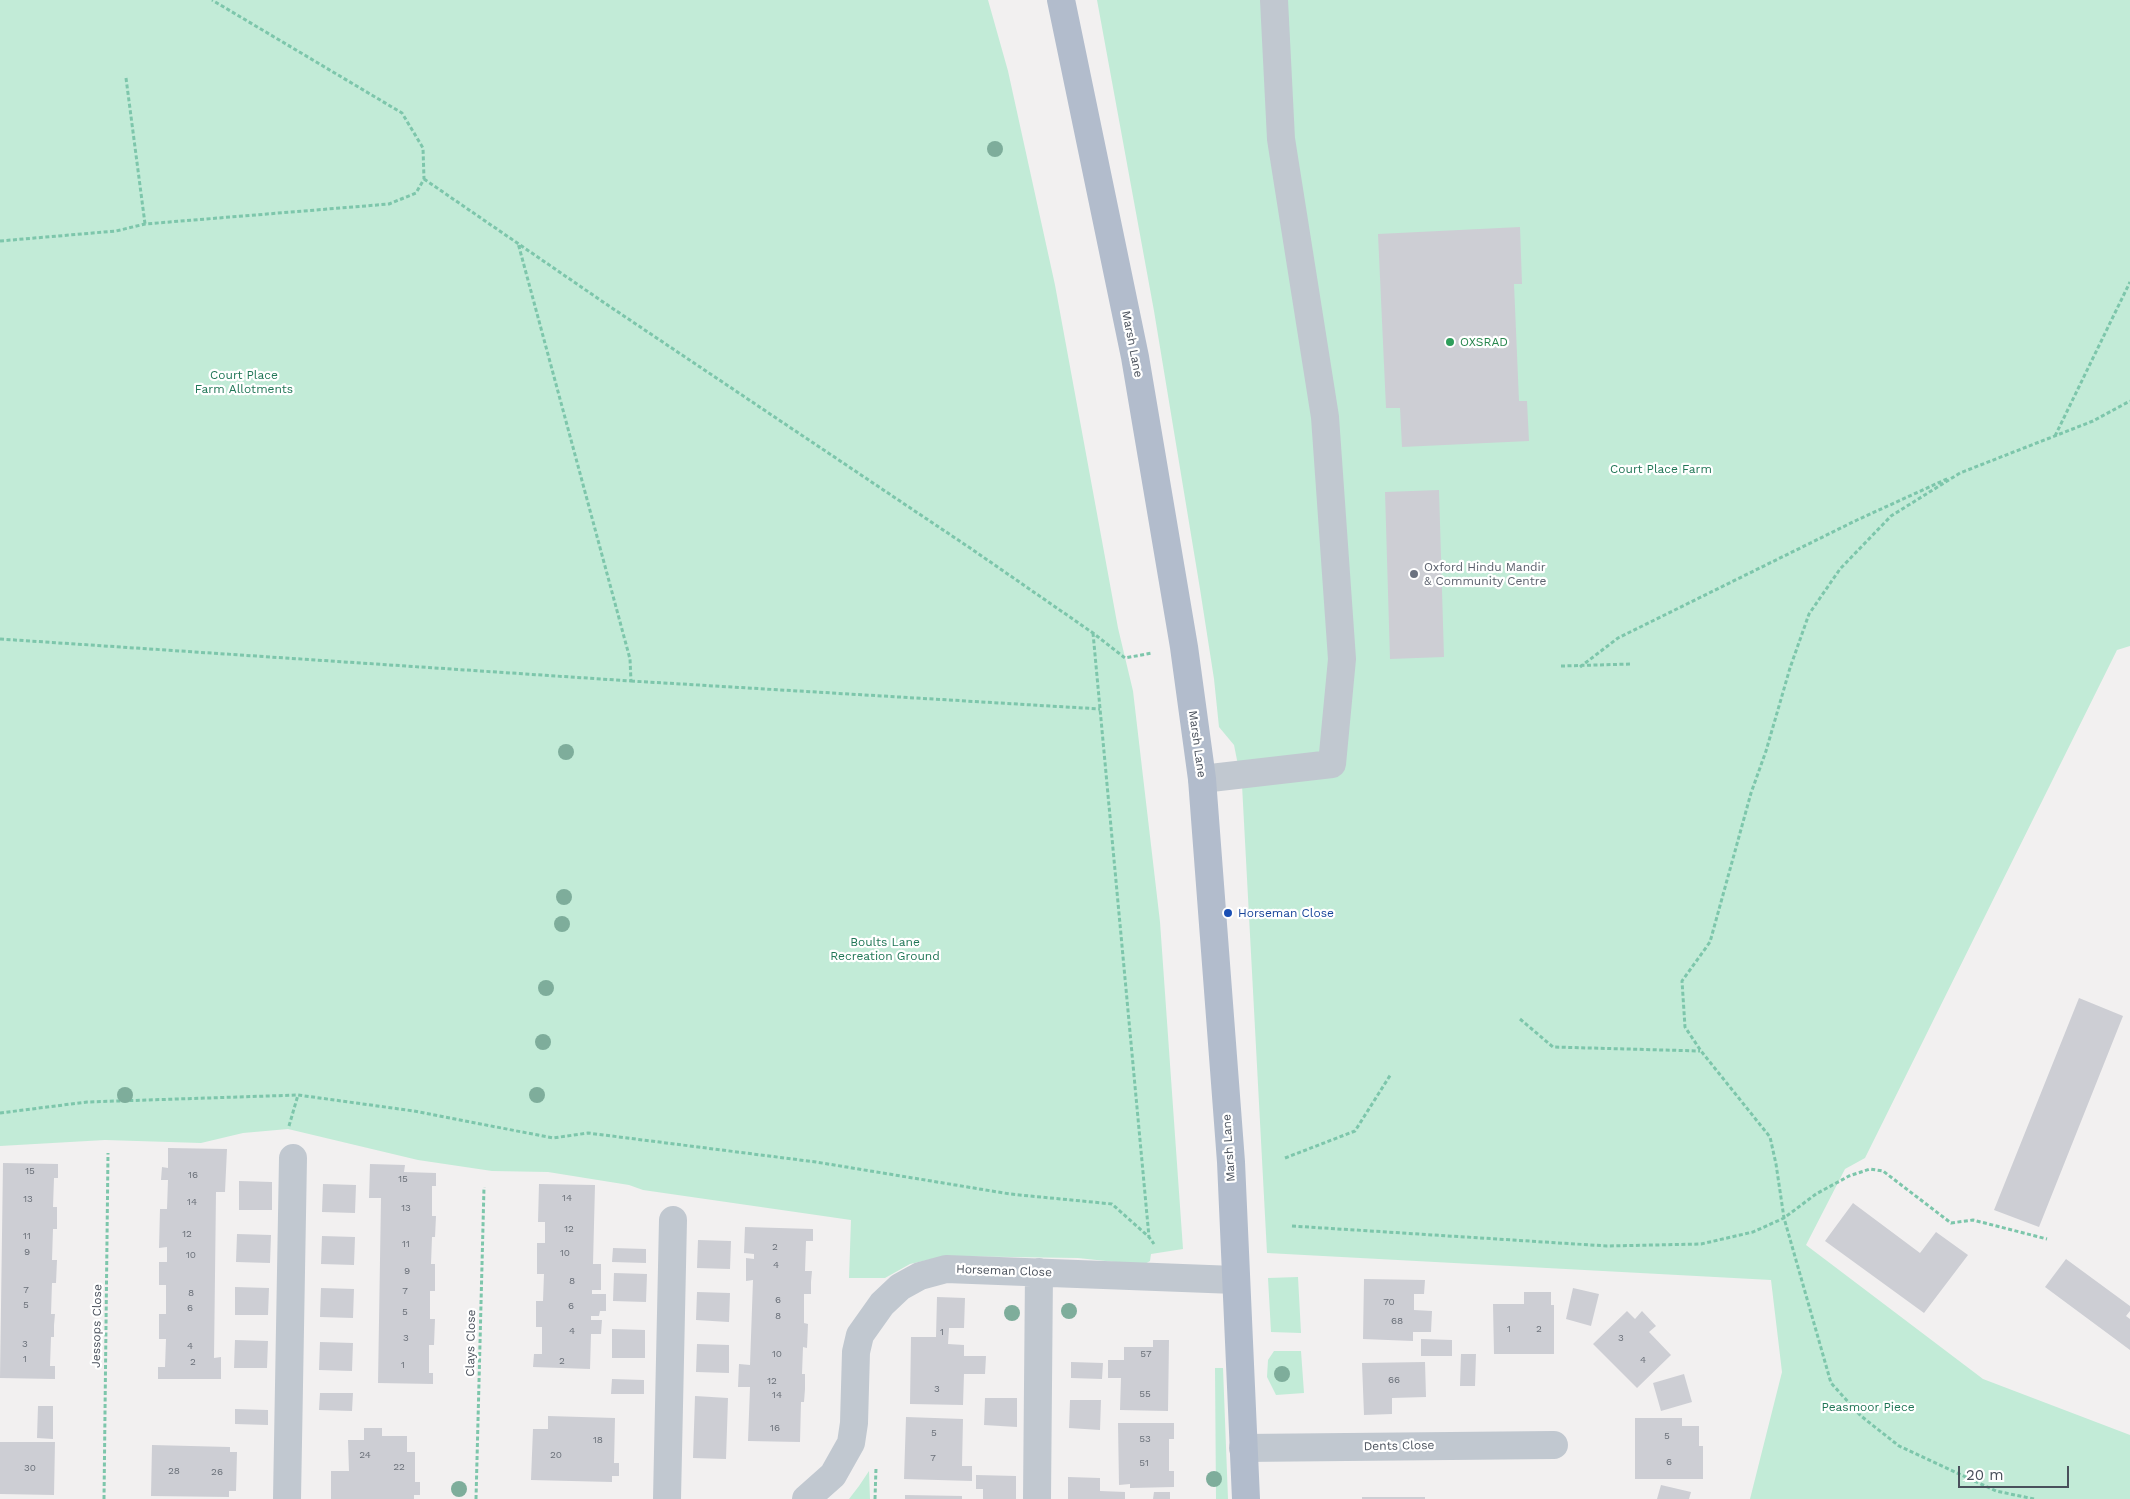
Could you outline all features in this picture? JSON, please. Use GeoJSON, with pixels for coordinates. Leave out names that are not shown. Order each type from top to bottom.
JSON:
{"type":"FeatureCollection","features":[{"type":"Feature","properties":{"kind":"main road","name":"Marsh Lane"},"geometry":{"type":"LineString","coordinates":[[1061,0],[1136,357],[1184,647],[1202,779],[1230,1152],[1246,1499]]}},
{"type":"Feature","properties":{"kind":"street"},"geometry":{"type":"LineString","coordinates":[[1202,779],[1332,764],[1342,659],[1325,417],[1281,138],[1274,0]]}},
{"type":"Feature","properties":{"kind":"street"},"geometry":{"type":"LineString","coordinates":[[287,1499],[293,1158]]}},
{"type":"Feature","properties":{"kind":"street"},"geometry":{"type":"LineString","coordinates":[[666,1499],[673,1220]]}},
{"type":"Feature","properties":{"kind":"street","name":"Horseman Close"},"geometry":{"type":"LineString","coordinates":[[806,1499],[833,1475],[850,1443],[854,1423],[856,1352],[860,1335],[882,1304],[900,1287],[920,1276],[946,1269],[1235,1280]]}},
{"type":"Feature","properties":{"kind":"street"},"geometry":{"type":"LineString","coordinates":[[1037,1499],[1039,1272]]}},
{"type":"Feature","properties":{"kind":"street","name":"Dents Close"},"geometry":{"type":"LineString","coordinates":[[1243,1448],[1554,1445]]}},
{"type":"Feature","properties":{"kind":"path"},"geometry":{"type":"LineString","coordinates":[[0,242],[116,231],[145,224],[389,204],[416,193],[424,179],[423,148],[402,114],[212,0]]}},
{"type":"Feature","properties":{"kind":"path"},"geometry":{"type":"LineString","coordinates":[[126,78],[145,224]]}},
{"type":"Feature","properties":{"kind":"path"},"geometry":{"type":"LineString","coordinates":[[424,179],[1093,633],[1125,658],[1159,652]]}},
{"type":"Feature","properties":{"kind":"path"},"geometry":{"type":"LineString","coordinates":[[518,243],[630,659],[631,681]]}},
{"type":"Feature","properties":{"kind":"path"},"geometry":{"type":"LineString","coordinates":[[2055,436],[2130,282]]}},
{"type":"Feature","properties":{"kind":"path"},"geometry":{"type":"LineString","coordinates":[[1580,666],[1618,638],[1858,520],[1960,473],[2093,421],[2130,401]]}},
{"type":"Feature","properties":{"kind":"path"},"geometry":{"type":"LineString","coordinates":[[1960,473],[1891,516],[1840,569],[1809,614],[1790,668],[1766,752],[1751,793],[1734,863],[1710,942],[1682,981],[1686,1027],[1701,1051],[1770,1137],[1784,1218],[1831,1383],[1861,1416],[1899,1446],[1996,1491],[2034,1499]]}},
{"type":"Feature","properties":{"kind":"path"},"geometry":{"type":"LineString","coordinates":[[1093,633],[1150,1237]]}},
{"type":"Feature","properties":{"kind":"path"},"geometry":{"type":"LineString","coordinates":[[0,639],[631,681],[1100,708]]}},
{"type":"Feature","properties":{"kind":"path"},"geometry":{"type":"LineString","coordinates":[[1561,666],[1631,664]]}},
{"type":"Feature","properties":{"kind":"path"},"geometry":{"type":"LineString","coordinates":[[1520,1019],[1553,1047],[1701,1051]]}},
{"type":"Feature","properties":{"kind":"path"},"geometry":{"type":"LineString","coordinates":[[1285,1158],[1355,1131],[1391,1074]]}},
{"type":"Feature","properties":{"kind":"path"},"geometry":{"type":"LineString","coordinates":[[0,1113],[87,1102],[298,1096],[414,1111],[553,1138],[588,1133],[816,1162],[1010,1194],[1112,1204],[1150,1237],[1158,1250]]}},
{"type":"Feature","properties":{"kind":"path","name":"Jessops Close"},"geometry":{"type":"LineString","coordinates":[[104,1499],[108,1153]]}},
{"type":"Feature","properties":{"kind":"path"},"geometry":{"type":"LineString","coordinates":[[1292,1226],[1607,1246],[1701,1244],[1753,1232],[1784,1218],[1816,1194],[1849,1176],[1870,1169],[1883,1171],[1951,1223],[1973,1220],[2047,1240]]}},
{"type":"Feature","properties":{"kind":"path","name":"Clays Close"},"geometry":{"type":"LineString","coordinates":[[476,1499],[484,1187]]}},
{"type":"Feature","properties":{"kind":"green space"},"geometry":{"type":"Polygon","coordinates":[[[0,0],[988,0],[1008,71],[1055,285],[1118,628],[1133,691],[1160,922],[1183,1249],[1151,1254],[1150,1261],[1143,1265],[1078,1258],[945,1256],[910,1264],[885,1278],[849,1278],[851,1220],[643,1190],[629,1185],[548,1172],[492,1171],[418,1160],[288,1129],[243,1133],[201,1143],[105,1140],[0,1146],[0,0]]]}},
{"type":"Feature","properties":{"kind":"green space","name":"Court Place Farm"},"geometry":{"type":"Polygon","coordinates":[[[1097,0],[2130,0],[2130,646],[2117,650],[1865,1158],[1845,1169],[1806,1245],[1983,1379],[2130,1435],[2130,1499],[1750,1499],[1782,1372],[1771,1280],[1267,1253],[1242,785],[1234,745],[1219,727],[1214,679],[1200,589],[1154,311],[1097,0]]]}},
{"type":"Feature","properties":{"kind":"green space"},"geometry":{"type":"Polygon","coordinates":[[[1298,1277],[1301,1333],[1271,1332],[1268,1278],[1298,1277]]]}},
{"type":"Feature","properties":{"kind":"green space"},"geometry":{"type":"Polygon","coordinates":[[[1274,1351],[1301,1351],[1304,1393],[1276,1395],[1267,1377],[1268,1360],[1274,1351]]]}},
{"type":"Feature","properties":{"kind":"green space"},"geometry":{"type":"Polygon","coordinates":[[[1215,1368],[1223,1368],[1228,1499],[1216,1499],[1215,1368]]]}},
{"type":"Feature","properties":{"kind":"green space"},"geometry":{"type":"Polygon","coordinates":[[[869,1471],[870,1499],[849,1499],[859,1486],[869,1471]]]}},
{"type":"Feature","properties":{"kind":"building","name":"OXSRAD"},"geometry":{"type":"Polygon","coordinates":[[[1520,227],[1522,284],[1514,284],[1519,401],[1527,401],[1529,441],[1402,447],[1400,408],[1386,408],[1378,234],[1520,227]]]}},
{"type":"Feature","properties":{"kind":"building","name":"Oxford Hindu Mandir & Community Centre"},"geometry":{"type":"Polygon","coordinates":[[[1439,490],[1444,657],[1390,659],[1385,492],[1439,490]]]}},
{"type":"Feature","properties":{"kind":"building"},"geometry":{"type":"Polygon","coordinates":[[[2079,998],[2123,1016],[2039,1227],[1994,1210],[2079,998]]]}},
{"type":"Feature","properties":{"kind":"building"},"geometry":{"type":"Polygon","coordinates":[[[168,1148],[227,1149],[225,1192],[216,1192],[214,1358],[221,1357],[221,1379],[158,1379],[158,1367],[165,1367],[166,1339],[159,1339],[159,1314],[166,1314],[166,1285],[159,1285],[159,1262],[167,1262],[167,1247],[159,1248],[160,1209],[167,1209],[168,1180],[161,1180],[162,1167],[168,1168],[168,1148]]]}},
{"type":"Feature","properties":{"kind":"building"},"geometry":{"type":"Polygon","coordinates":[[[3,1163],[58,1164],[58,1178],[54,1178],[53,1207],[57,1207],[57,1229],[53,1229],[52,1260],[57,1260],[56,1283],[52,1283],[51,1314],[55,1314],[54,1337],[51,1337],[50,1366],[55,1366],[55,1379],[0,1378],[3,1163]]]}},
{"type":"Feature","properties":{"kind":"building"},"geometry":{"type":"Polygon","coordinates":[[[370,1164],[405,1165],[404,1172],[436,1173],[436,1186],[432,1186],[432,1216],[436,1216],[435,1237],[432,1237],[431,1264],[435,1264],[435,1291],[430,1291],[430,1319],[435,1319],[434,1345],[429,1345],[429,1373],[433,1373],[433,1384],[378,1383],[381,1198],[369,1198],[370,1164]]]}},
{"type":"Feature","properties":{"kind":"building"},"geometry":{"type":"Polygon","coordinates":[[[239,1181],[272,1182],[272,1210],[239,1210],[239,1181]]]}},
{"type":"Feature","properties":{"kind":"building"},"geometry":{"type":"Polygon","coordinates":[[[323,1184],[356,1185],[355,1213],[322,1212],[323,1184]]]}},
{"type":"Feature","properties":{"kind":"building"},"geometry":{"type":"Polygon","coordinates":[[[539,1184],[595,1185],[593,1264],[601,1264],[601,1290],[592,1290],[592,1294],[606,1294],[606,1311],[600,1311],[599,1316],[591,1316],[591,1320],[602,1320],[601,1334],[591,1334],[590,1369],[533,1367],[534,1354],[542,1354],[542,1327],[536,1327],[536,1301],[543,1301],[544,1274],[537,1274],[537,1243],[545,1243],[545,1222],[538,1222],[539,1184]]]}},
{"type":"Feature","properties":{"kind":"building"},"geometry":{"type":"Polygon","coordinates":[[[1853,1203],[1920,1253],[1936,1232],[1968,1255],[1924,1313],[1825,1241],[1853,1203]]]}},
{"type":"Feature","properties":{"kind":"building"},"geometry":{"type":"Polygon","coordinates":[[[745,1227],[813,1229],[813,1241],[806,1241],[805,1271],[812,1271],[811,1294],[804,1294],[804,1323],[808,1324],[807,1348],[803,1347],[802,1374],[805,1374],[805,1389],[804,1402],[801,1402],[800,1442],[748,1441],[750,1387],[738,1387],[739,1364],[750,1365],[753,1280],[746,1281],[746,1258],[754,1259],[754,1254],[744,1253],[745,1227]]]}},
{"type":"Feature","properties":{"kind":"building"},"geometry":{"type":"Polygon","coordinates":[[[237,1234],[271,1235],[270,1263],[236,1262],[237,1234]]]}},
{"type":"Feature","properties":{"kind":"building"},"geometry":{"type":"Polygon","coordinates":[[[322,1236],[355,1237],[354,1265],[321,1264],[322,1236]]]}},
{"type":"Feature","properties":{"kind":"building"},"geometry":{"type":"Polygon","coordinates":[[[698,1240],[731,1241],[730,1269],[697,1268],[698,1240]]]}},
{"type":"Feature","properties":{"kind":"building"},"geometry":{"type":"Polygon","coordinates":[[[613,1248],[646,1249],[646,1263],[612,1262],[613,1248]]]}},
{"type":"Feature","properties":{"kind":"building"},"geometry":{"type":"Polygon","coordinates":[[[2066,1259],[2130,1306],[2130,1311],[2126,1316],[2130,1319],[2130,1350],[2045,1287],[2066,1259]]]}},
{"type":"Feature","properties":{"kind":"building"},"geometry":{"type":"Polygon","coordinates":[[[614,1273],[647,1274],[646,1302],[613,1301],[614,1273]]]}},
{"type":"Feature","properties":{"kind":"building"},"geometry":{"type":"Polygon","coordinates":[[[1364,1279],[1425,1280],[1424,1294],[1414,1294],[1414,1310],[1432,1311],[1431,1332],[1413,1332],[1413,1341],[1363,1339],[1364,1279]]]}},
{"type":"Feature","properties":{"kind":"building"},"geometry":{"type":"Polygon","coordinates":[[[235,1287],[269,1288],[268,1315],[235,1315],[235,1287]]]}},
{"type":"Feature","properties":{"kind":"building"},"geometry":{"type":"Polygon","coordinates":[[[321,1288],[354,1289],[353,1318],[320,1317],[321,1288]]]}},
{"type":"Feature","properties":{"kind":"building"},"geometry":{"type":"Polygon","coordinates":[[[1573,1288],[1599,1294],[1591,1326],[1566,1319],[1573,1288]]]}},
{"type":"Feature","properties":{"kind":"building"},"geometry":{"type":"Polygon","coordinates":[[[697,1292],[730,1293],[729,1322],[696,1320],[697,1292]]]}},
{"type":"Feature","properties":{"kind":"building"},"geometry":{"type":"Polygon","coordinates":[[[1524,1292],[1551,1292],[1551,1305],[1554,1305],[1554,1354],[1494,1354],[1493,1304],[1524,1304],[1524,1292]]]}},
{"type":"Feature","properties":{"kind":"building"},"geometry":{"type":"Polygon","coordinates":[[[937,1297],[965,1298],[964,1328],[949,1328],[948,1344],[964,1345],[964,1356],[986,1356],[985,1374],[964,1374],[963,1405],[910,1404],[911,1337],[936,1337],[937,1297]]]}},
{"type":"Feature","properties":{"kind":"building"},"geometry":{"type":"Polygon","coordinates":[[[1627,1311],[1635,1319],[1642,1311],[1656,1326],[1649,1332],[1671,1355],[1637,1388],[1593,1344],[1627,1311]]]}},
{"type":"Feature","properties":{"kind":"building"},"geometry":{"type":"Polygon","coordinates":[[[612,1329],[645,1330],[645,1358],[612,1358],[612,1329]]]}},
{"type":"Feature","properties":{"kind":"building"},"geometry":{"type":"Polygon","coordinates":[[[1421,1339],[1452,1340],[1452,1356],[1421,1356],[1421,1339]]]}},
{"type":"Feature","properties":{"kind":"building"},"geometry":{"type":"Polygon","coordinates":[[[235,1340],[268,1341],[267,1368],[234,1368],[235,1340]]]}},
{"type":"Feature","properties":{"kind":"building"},"geometry":{"type":"Polygon","coordinates":[[[1153,1340],[1169,1340],[1168,1411],[1120,1410],[1121,1378],[1108,1378],[1108,1360],[1124,1360],[1124,1347],[1153,1347],[1153,1340]]]}},
{"type":"Feature","properties":{"kind":"building"},"geometry":{"type":"Polygon","coordinates":[[[320,1342],[353,1343],[352,1371],[319,1370],[320,1342]]]}},
{"type":"Feature","properties":{"kind":"building"},"geometry":{"type":"Polygon","coordinates":[[[697,1344],[729,1345],[729,1373],[696,1372],[697,1344]]]}},
{"type":"Feature","properties":{"kind":"building"},"geometry":{"type":"Polygon","coordinates":[[[1461,1354],[1476,1354],[1475,1386],[1460,1386],[1461,1354]]]}},
{"type":"Feature","properties":{"kind":"building"},"geometry":{"type":"Polygon","coordinates":[[[1071,1362],[1103,1363],[1102,1379],[1071,1378],[1071,1362]]]}},
{"type":"Feature","properties":{"kind":"building"},"geometry":{"type":"Polygon","coordinates":[[[1425,1362],[1426,1397],[1392,1398],[1392,1414],[1364,1415],[1362,1363],[1425,1362]]]}},
{"type":"Feature","properties":{"kind":"building"},"geometry":{"type":"Polygon","coordinates":[[[1684,1374],[1692,1402],[1661,1411],[1653,1383],[1684,1374]]]}},
{"type":"Feature","properties":{"kind":"building"},"geometry":{"type":"Polygon","coordinates":[[[612,1379],[644,1380],[644,1394],[611,1394],[612,1379]]]}},
{"type":"Feature","properties":{"kind":"building"},"geometry":{"type":"Polygon","coordinates":[[[320,1393],[353,1393],[352,1411],[319,1410],[320,1393]]]}},
{"type":"Feature","properties":{"kind":"building"},"geometry":{"type":"Polygon","coordinates":[[[695,1396],[728,1398],[726,1459],[693,1458],[695,1396]]]}},
{"type":"Feature","properties":{"kind":"building"},"geometry":{"type":"Polygon","coordinates":[[[985,1398],[1017,1398],[1017,1427],[984,1425],[985,1398]]]}},
{"type":"Feature","properties":{"kind":"building"},"geometry":{"type":"Polygon","coordinates":[[[1070,1400],[1101,1400],[1100,1430],[1069,1428],[1070,1400]]]}},
{"type":"Feature","properties":{"kind":"building"},"geometry":{"type":"Polygon","coordinates":[[[38,1406],[53,1406],[53,1439],[37,1438],[38,1406]]]}},
{"type":"Feature","properties":{"kind":"building"},"geometry":{"type":"Polygon","coordinates":[[[235,1409],[268,1410],[268,1425],[235,1424],[235,1409]]]}},
{"type":"Feature","properties":{"kind":"building"},"geometry":{"type":"Polygon","coordinates":[[[548,1416],[615,1418],[614,1463],[619,1463],[619,1476],[612,1476],[612,1482],[531,1480],[533,1429],[548,1429],[548,1416]]]}},
{"type":"Feature","properties":{"kind":"building"},"geometry":{"type":"Polygon","coordinates":[[[906,1417],[963,1419],[962,1466],[972,1466],[972,1481],[904,1479],[906,1417]]]}},
{"type":"Feature","properties":{"kind":"building"},"geometry":{"type":"Polygon","coordinates":[[[1635,1418],[1682,1418],[1682,1426],[1699,1426],[1699,1446],[1703,1446],[1703,1479],[1635,1479],[1635,1418]]]}},
{"type":"Feature","properties":{"kind":"building"},"geometry":{"type":"Polygon","coordinates":[[[1118,1423],[1174,1423],[1174,1439],[1169,1439],[1169,1471],[1174,1471],[1174,1487],[1130,1488],[1130,1484],[1119,1485],[1118,1423]]]}},
{"type":"Feature","properties":{"kind":"building"},"geometry":{"type":"Polygon","coordinates":[[[364,1428],[382,1428],[382,1436],[407,1436],[407,1452],[415,1452],[415,1482],[420,1482],[420,1495],[414,1495],[414,1499],[331,1499],[331,1471],[349,1471],[348,1440],[364,1440],[364,1428]]]}},
{"type":"Feature","properties":{"kind":"building"},"geometry":{"type":"Polygon","coordinates":[[[0,1442],[55,1442],[54,1495],[0,1494],[0,1442]]]}},
{"type":"Feature","properties":{"kind":"building"},"geometry":{"type":"Polygon","coordinates":[[[152,1445],[230,1447],[230,1452],[237,1452],[236,1491],[229,1491],[229,1497],[151,1496],[152,1445]]]}},
{"type":"Feature","properties":{"kind":"building"},"geometry":{"type":"Polygon","coordinates":[[[976,1475],[1016,1476],[1016,1499],[983,1499],[983,1489],[976,1489],[976,1475]]]}},
{"type":"Feature","properties":{"kind":"building"},"geometry":{"type":"Polygon","coordinates":[[[1068,1477],[1100,1478],[1100,1491],[1125,1492],[1125,1499],[1068,1499],[1068,1477]]]}},
{"type":"Feature","properties":{"kind":"building"},"geometry":{"type":"Polygon","coordinates":[[[1661,1485],[1691,1492],[1689,1499],[1657,1499],[1661,1485]]]}},
{"type":"Feature","properties":{"kind":"building"},"geometry":{"type":"Polygon","coordinates":[[[1154,1492],[1170,1492],[1170,1499],[1153,1499],[1154,1492]]]}},
{"type":"Feature","properties":{"kind":"building"},"geometry":{"type":"Polygon","coordinates":[[[905,1495],[962,1496],[962,1499],[905,1499],[905,1495]]]}},
{"type":"Feature","properties":{"kind":"building"},"geometry":{"type":"Polygon","coordinates":[[[1362,1497],[1425,1497],[1425,1499],[1362,1499],[1362,1497]]]}},
{"type":"Feature","properties":{"kind":"place","name":"OXSRAD"},"geometry":{"type":"Point","coordinates":[1450,342]}},
{"type":"Feature","properties":{"kind":"place","name":"Oxford Hindu Mandir & Community Centre"},"geometry":{"type":"Point","coordinates":[1414,574]}},
{"type":"Feature","properties":{"kind":"place","name":"Horseman Close"},"geometry":{"type":"Point","coordinates":[1228,913]}},
{"type":"Feature","properties":{"kind":"park label","name":"Court Place Farm Allotments"},"geometry":{"type":"Point","coordinates":[244,382]}},
{"type":"Feature","properties":{"kind":"park label","name":"Boults Lane Recreation Ground"},"geometry":{"type":"Point","coordinates":[885,949]}},
{"type":"Feature","properties":{"kind":"park label","name":"Peasmoor Piece"},"geometry":{"type":"Point","coordinates":[1868,1407]}}]}
